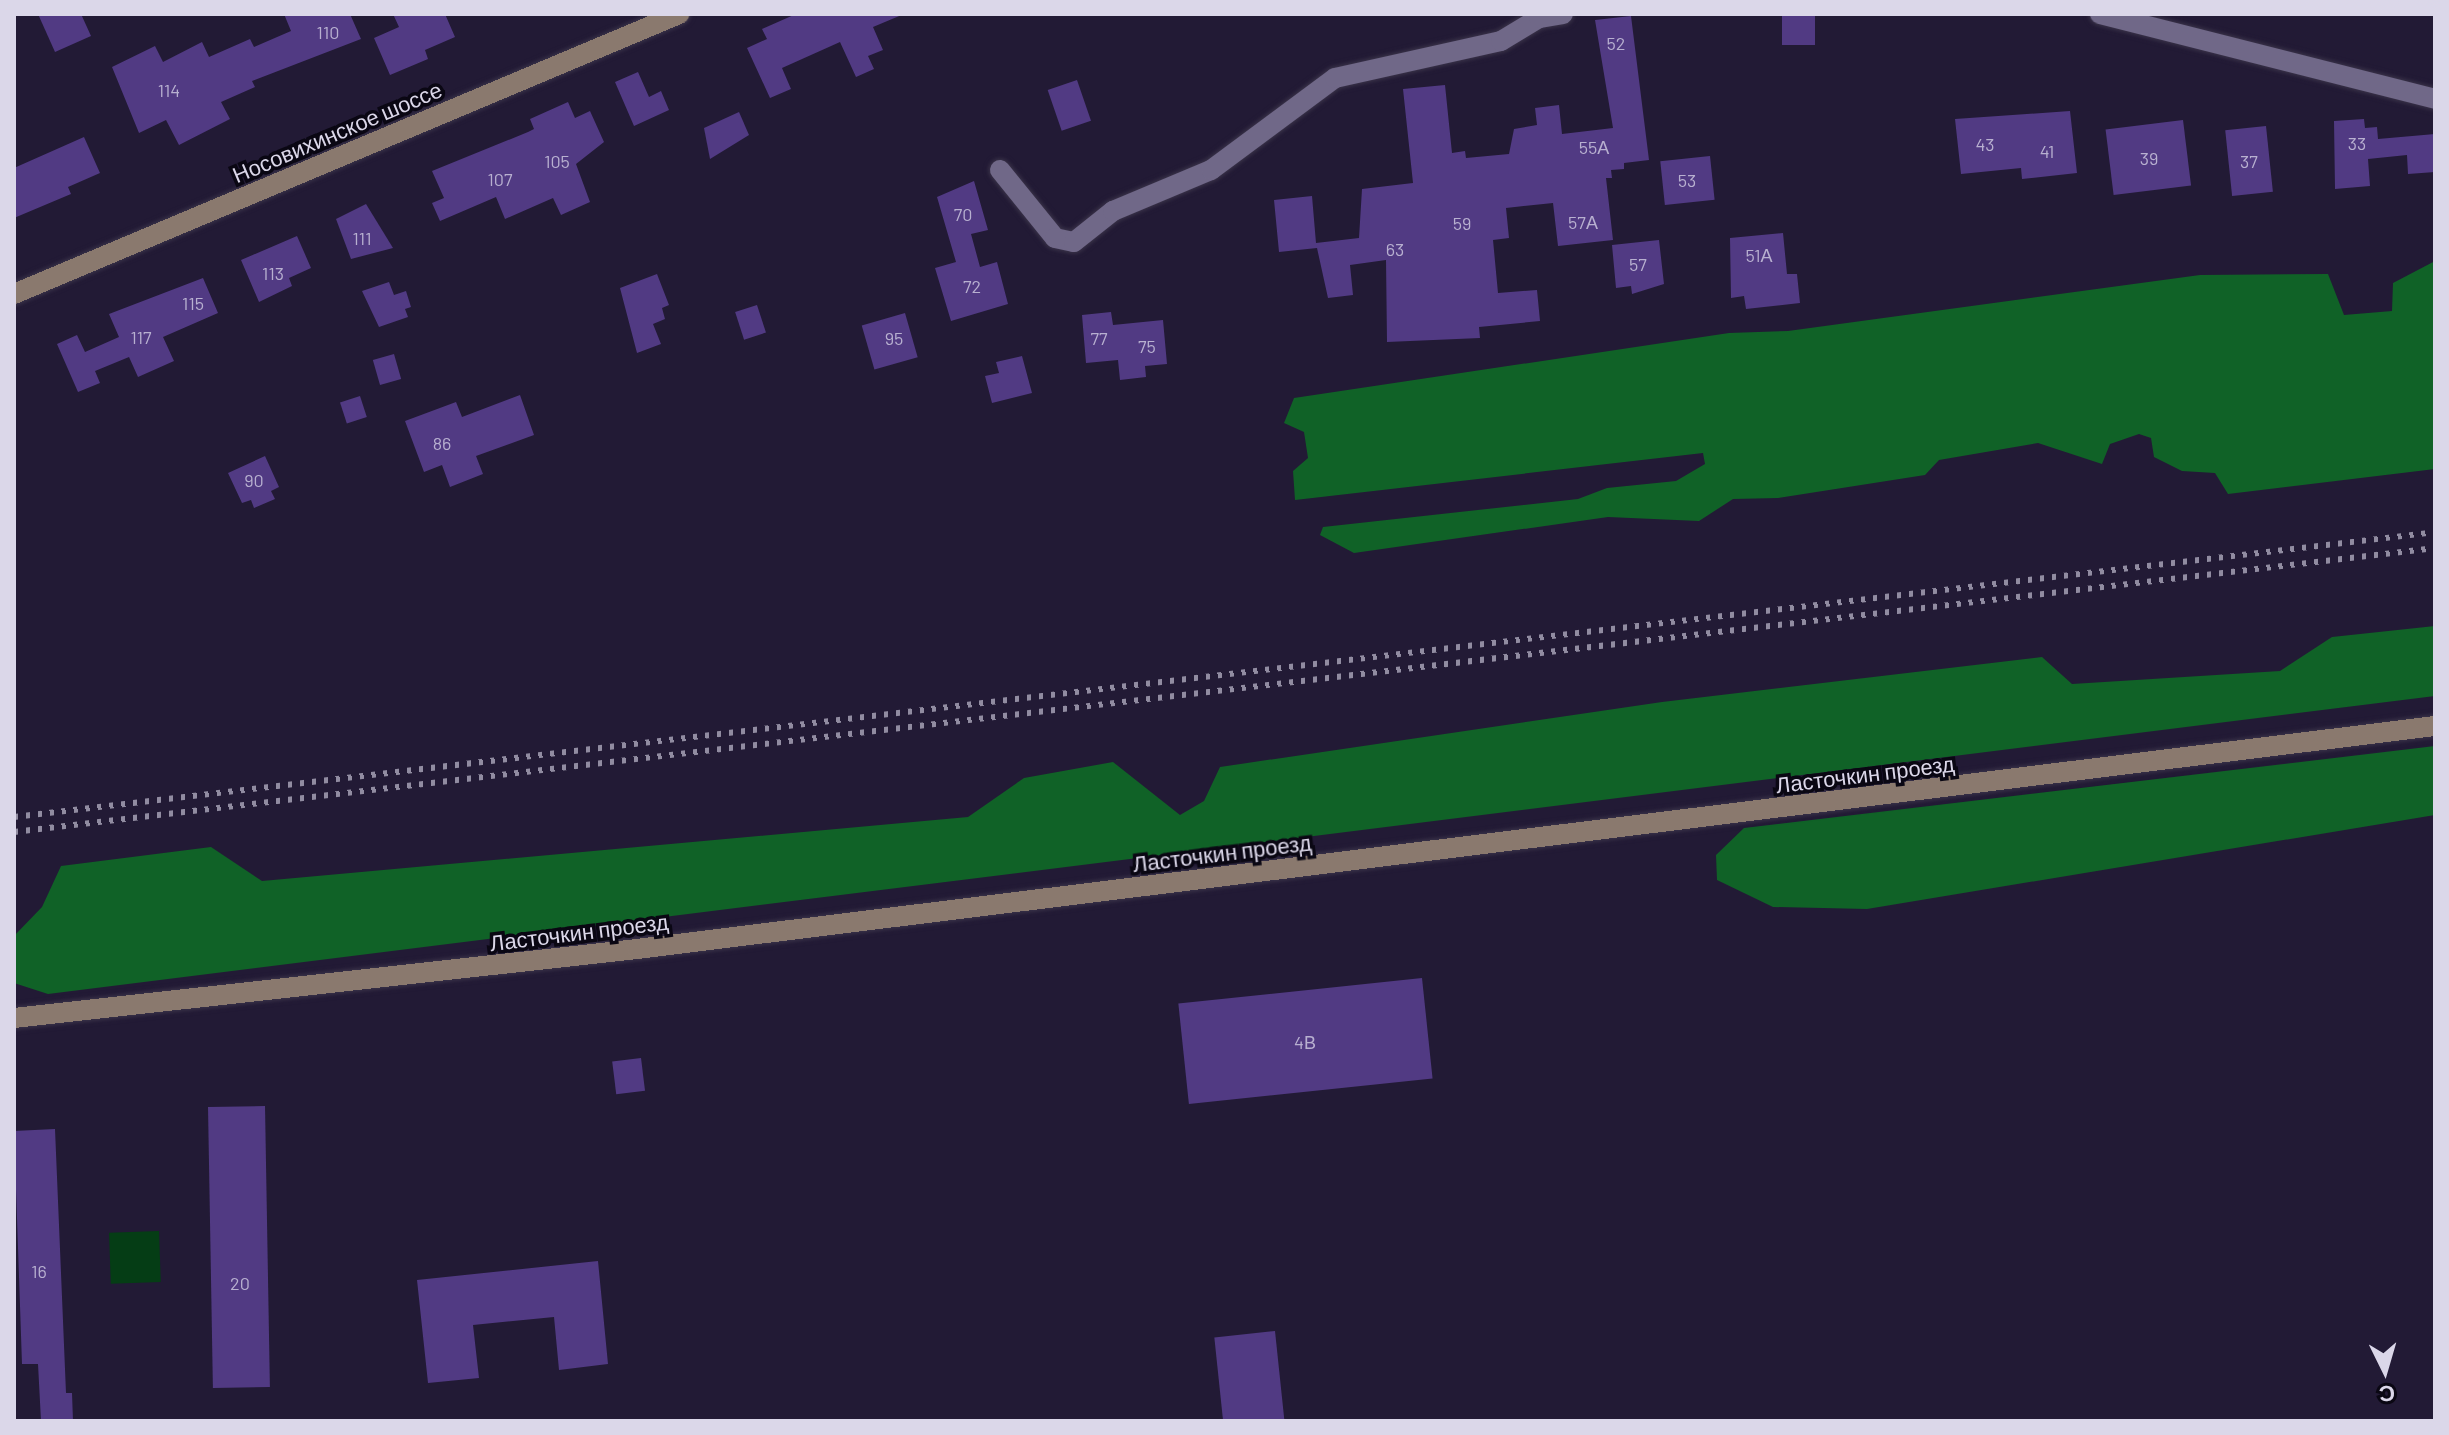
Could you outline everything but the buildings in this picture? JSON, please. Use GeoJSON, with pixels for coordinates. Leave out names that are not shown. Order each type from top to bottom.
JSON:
{"type":"FeatureCollection","features":[{"type":"Feature","properties":{"kind":"street","name":"Носовихинское шоссе"},"geometry":{"type":"LineString","coordinates":[[14,294],[679,14]]}},
{"type":"Feature","properties":{"kind":"street"},"geometry":{"type":"LineString","coordinates":[[1000,170],[1055,238],[1074,242],[1113,211],[1211,170],[1335,78],[1501,41],[1539,18],[1563,14]]}},
{"type":"Feature","properties":{"kind":"street"},"geometry":{"type":"LineString","coordinates":[[2100,14],[2435,99]]}},
{"type":"Feature","properties":{"kind":"street","name":"Ласточкин проезд"},"geometry":{"type":"LineString","coordinates":[[14,1018],[637,949],[2435,726]]}},
{"type":"Feature","properties":{"kind":"green space"},"geometry":{"type":"Polygon","coordinates":[[[2435,261],[2435,469],[2228,494],[2215,473],[2182,471],[2154,457],[2151,438],[2139,434],[2110,444],[2102,464],[2038,443],[1939,460],[1925,475],[1778,498],[1733,499],[1699,521],[1608,517],[1354,553],[1320,535],[1323,527],[1578,499],[1607,488],[1676,481],[1705,464],[1703,453],[1295,500],[1293,471],[1308,458],[1304,432],[1284,423],[1294,398],[1729,333],[1788,331],[2200,275],[2328,274],[2344,315],[2392,311],[2393,283],[2435,261]]]}},
{"type":"Feature","properties":{"kind":"green space"},"geometry":{"type":"Polygon","coordinates":[[[2435,626],[2435,696],[48,994],[14,983],[14,936],[42,907],[61,866],[211,847],[262,881],[968,817],[1024,778],[1113,762],[1180,815],[1204,801],[1220,767],[1662,702],[2042,657],[2072,684],[2280,671],[2332,637],[2435,626]]]}},
{"type":"Feature","properties":{"kind":"green space"},"geometry":{"type":"Polygon","coordinates":[[[2435,746],[2435,815],[1867,909],[1773,907],[1717,880],[1716,855],[1744,828],[2435,746]]]}},
{"type":"Feature","properties":{"kind":"green space"},"geometry":{"type":"Polygon","coordinates":[[[159,1231],[161,1282],[111,1284],[109,1233],[159,1231]]]}},
{"type":"Feature","properties":{"kind":"railway"},"geometry":{"type":"LineString","coordinates":[[14,817],[2435,532]]}},
{"type":"Feature","properties":{"kind":"railway"},"geometry":{"type":"LineString","coordinates":[[14,832],[2435,548]]}}]}
